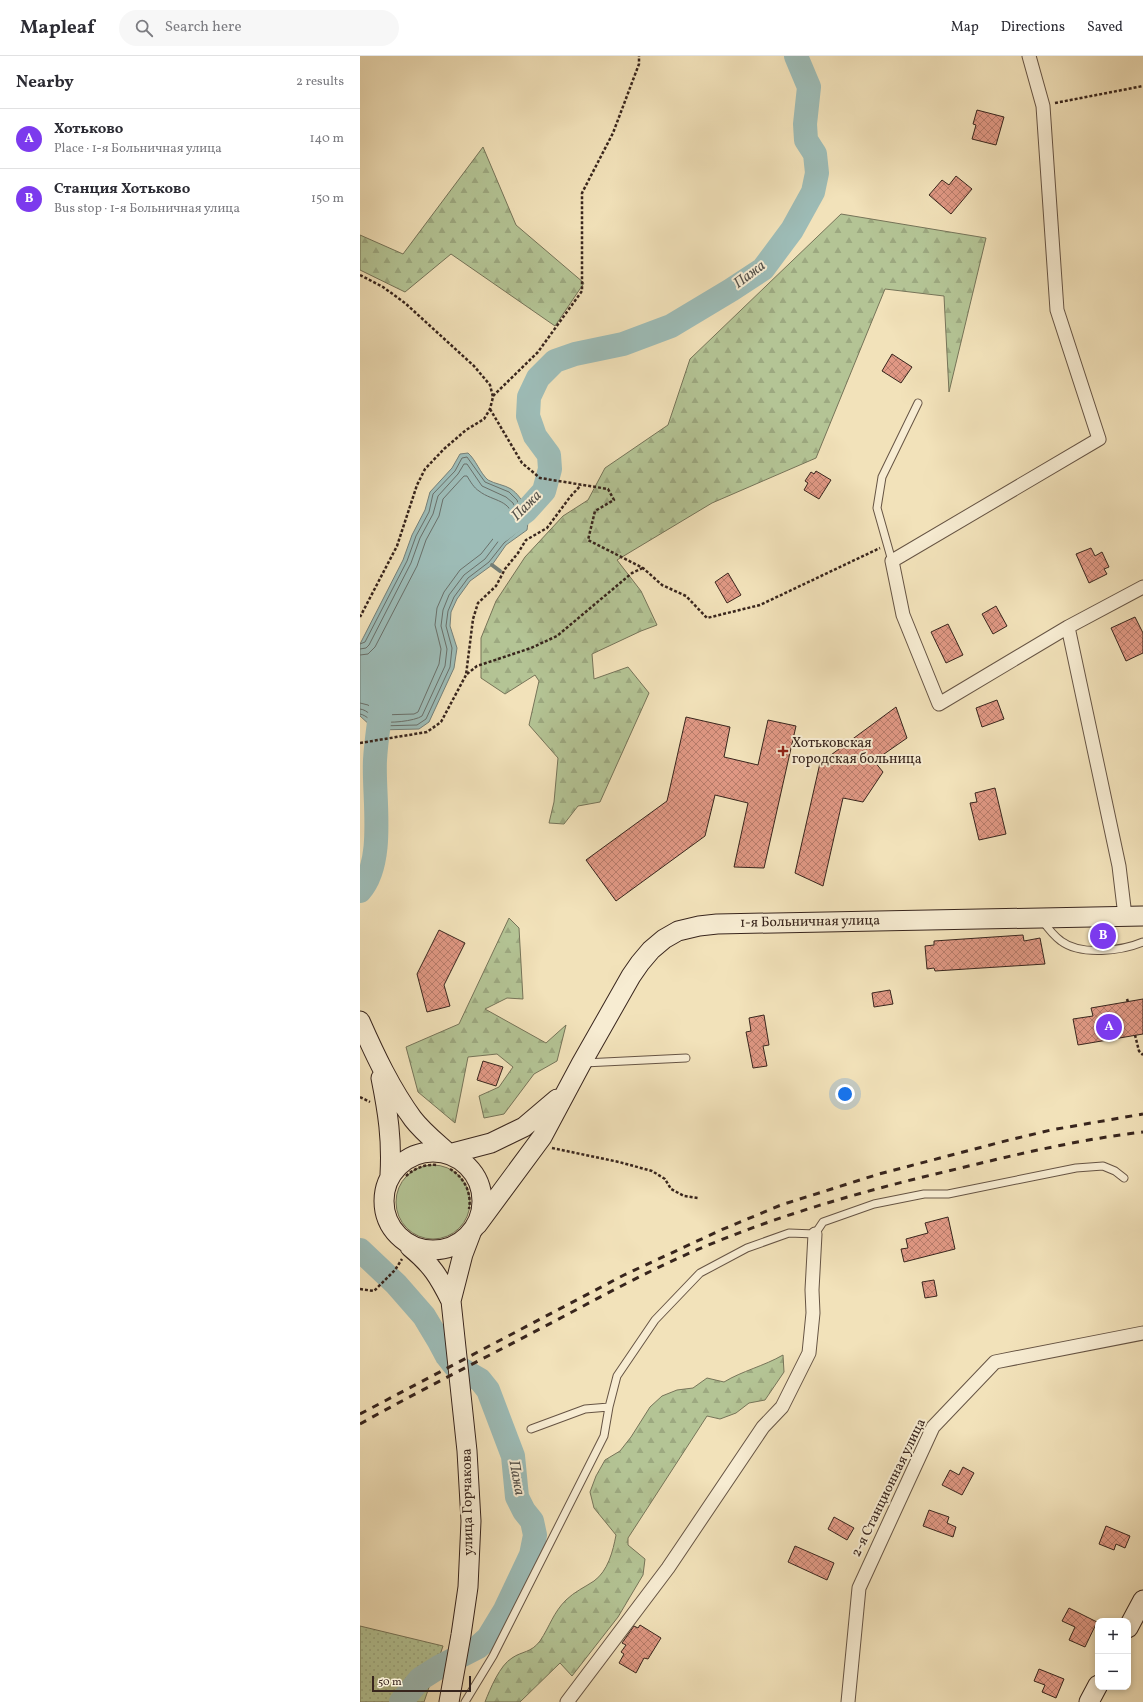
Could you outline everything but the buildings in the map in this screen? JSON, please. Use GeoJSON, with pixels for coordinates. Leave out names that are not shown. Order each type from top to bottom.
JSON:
{"type":"FeatureCollection","features":[{"type":"Feature","properties":{"kind":"main road","name":"1-я Больничная улица"},"geometry":{"type":"LineString","coordinates":[[472,1223],[542,1137],[564,1093],[640,963],[651,950],[678,931],[699,926],[717,924],[1134,916]]}},
{"type":"Feature","properties":{"kind":"main road"},"geometry":{"type":"LineString","coordinates":[[360,1021],[377,1061],[395,1092],[446,1163]]}},
{"type":"Feature","properties":{"kind":"main road"},"geometry":{"type":"LineString","coordinates":[[377,1061],[388,1114],[391,1150],[396,1178]]}},
{"type":"Feature","properties":{"kind":"main road"},"geometry":{"type":"LineString","coordinates":[[446,1163],[524,1127],[564,1093]]}},
{"type":"Feature","properties":{"kind":"main road"},"geometry":{"type":"LineString","coordinates":[[407,1244],[423,1250],[441,1251],[458,1245],[472,1223],[481,1213],[482,1198],[479,1184],[472,1171],[462,1161],[446,1163],[432,1152],[416,1155],[401,1163],[396,1178],[384,1190],[383,1206],[387,1221],[395,1234],[407,1244],[424,1258],[436,1273],[451,1301]]}},
{"type":"Feature","properties":{"kind":"main road"},"geometry":{"type":"LineString","coordinates":[[451,1301],[472,1223]]}},
{"type":"Feature","properties":{"kind":"main road","name":"улица Горчакова"},"geometry":{"type":"LineString","coordinates":[[451,1301],[467,1451],[470,1535],[468,1586],[461,1635],[456,1701]]}},
{"type":"Feature","properties":{"kind":"main road"},"geometry":{"type":"LineString","coordinates":[[1131,1622],[1143,1600]]}},
{"type":"Feature","properties":{"kind":"main road"},"geometry":{"type":"LineString","coordinates":[[1089,1702],[1096,1690]]}},
{"type":"Feature","properties":{"kind":"street"},"geometry":{"type":"LineString","coordinates":[[1029,56],[1043,106],[1057,310],[1100,438],[892,561],[903,615],[939,704],[1068,627],[1143,587]]}},
{"type":"Feature","properties":{"kind":"street"},"geometry":{"type":"LineString","coordinates":[[1068,627],[1119,866],[1134,916]]}},
{"type":"Feature","properties":{"kind":"street"},"geometry":{"type":"LineString","coordinates":[[567,1702],[668,1568],[763,1427],[782,1407],[809,1353],[813,1313],[812,1290],[815,1234]]}},
{"type":"Feature","properties":{"kind":"street","name":"2-я Станционная улица"},"geometry":{"type":"LineString","coordinates":[[848,1702],[859,1588],[933,1427],[995,1362],[1143,1333]]}},
{"type":"Feature","properties":{"kind":"lane"},"geometry":{"type":"LineString","coordinates":[[892,561],[877,508],[882,476],[918,403]]}},
{"type":"Feature","properties":{"kind":"lane"},"geometry":{"type":"LineString","coordinates":[[1041,918],[1061,941],[1090,950],[1123,948],[1143,942]]}},
{"type":"Feature","properties":{"kind":"lane"},"geometry":{"type":"LineString","coordinates":[[581,1064],[686,1058]]}},
{"type":"Feature","properties":{"kind":"lane"},"geometry":{"type":"LineString","coordinates":[[456,1701],[493,1656],[604,1436],[609,1407],[617,1376],[655,1320],[700,1273],[747,1248],[789,1233],[815,1234],[823,1222],[874,1204],[924,1194],[948,1194],[1076,1168],[1103,1166],[1115,1171],[1124,1178]]}},
{"type":"Feature","properties":{"kind":"lane"},"geometry":{"type":"LineString","coordinates":[[531,1429],[585,1409],[609,1407]]}},
{"type":"Feature","properties":{"kind":"path"},"geometry":{"type":"LineString","coordinates":[[493,396],[538,352],[582,291],[582,193],[613,134],[639,64],[640,56]]}},
{"type":"Feature","properties":{"kind":"path"},"geometry":{"type":"LineString","coordinates":[[1043,106],[1143,86]]}},
{"type":"Feature","properties":{"kind":"path"},"geometry":{"type":"LineString","coordinates":[[360,276],[383,287],[405,303],[474,366],[490,385],[493,396],[490,409],[484,419],[466,430],[444,449],[425,469],[417,485],[397,546],[360,617]]}},
{"type":"Feature","properties":{"kind":"path"},"geometry":{"type":"LineString","coordinates":[[490,409],[522,463],[540,478],[608,489],[614,500],[595,511],[588,540],[643,568],[662,585],[686,596],[707,618],[760,605],[887,545]]}},
{"type":"Feature","properties":{"kind":"path"},"geometry":{"type":"LineString","coordinates":[[360,743],[366,741],[386,740],[427,732],[442,722],[466,675],[473,619],[478,603],[496,586],[505,569],[526,540],[546,528],[570,497],[582,485]]}},
{"type":"Feature","properties":{"kind":"path"},"geometry":{"type":"LineString","coordinates":[[466,675],[477,666],[530,648],[557,636],[632,573],[643,568]]}},
{"type":"Feature","properties":{"kind":"path"},"geometry":{"type":"LineString","coordinates":[[1135,1035],[1139,1051],[1143,1055]]}},
{"type":"Feature","properties":{"kind":"path"},"geometry":{"type":"LineString","coordinates":[[546,1147],[619,1162],[652,1171],[665,1179],[671,1189],[684,1196],[698,1198]]}},
{"type":"Feature","properties":{"kind":"path"},"geometry":{"type":"LineString","coordinates":[[396,1178],[417,1168],[446,1163],[466,1186],[470,1198],[472,1223]]}},
{"type":"Feature","properties":{"kind":"path"},"geometry":{"type":"LineString","coordinates":[[360,1289],[374,1291],[395,1270]]}},
{"type":"Feature","properties":{"kind":"green space"},"geometry":{"type":"Polygon","coordinates":[[[483,147],[516,225],[584,283],[555,326],[451,254],[405,292],[360,270],[360,235],[403,254],[483,147]]]}},
{"type":"Feature","properties":{"kind":"green space"},"geometry":{"type":"Polygon","coordinates":[[[841,214],[986,238],[949,392],[944,296],[885,289],[816,458],[712,503],[617,560],[641,591],[657,625],[592,654],[594,679],[628,667],[649,693],[600,802],[578,806],[564,824],[549,823],[554,802],[558,758],[529,725],[539,681],[535,675],[505,694],[481,678],[481,638],[496,601],[525,557],[563,516],[588,500],[605,468],[668,425],[690,359],[841,214]]]}},
{"type":"Feature","properties":{"kind":"green space"},"geometry":{"type":"Polygon","coordinates":[[[509,918],[519,928],[523,999],[507,998],[485,1009],[546,1043],[566,1025],[557,1061],[534,1074],[504,1114],[484,1118],[479,1096],[499,1087],[513,1067],[497,1054],[468,1057],[455,1123],[418,1092],[406,1047],[459,1024],[509,918]]]}},
{"type":"Feature","properties":{"kind":"green space"},"geometry":{"type":"Polygon","coordinates":[[[433,1165],[454,1171],[464,1181],[470,1202],[464,1223],[454,1233],[433,1239],[412,1233],[402,1223],[396,1202],[402,1181],[412,1171],[433,1165]]]}},
{"type":"Feature","properties":{"kind":"green space"},"geometry":{"type":"Polygon","coordinates":[[[783,1355],[784,1372],[765,1400],[749,1403],[736,1413],[720,1419],[707,1416],[628,1538],[628,1545],[645,1559],[643,1575],[618,1617],[572,1676],[560,1663],[520,1702],[485,1702],[503,1666],[512,1658],[530,1650],[537,1645],[566,1600],[572,1594],[594,1581],[603,1572],[611,1554],[616,1535],[594,1508],[590,1492],[596,1476],[605,1460],[620,1451],[631,1437],[650,1407],[662,1396],[677,1390],[693,1388],[707,1378],[724,1382],[783,1355]]]}},
{"type":"Feature","properties":{"kind":"green space"},"geometry":{"type":"Polygon","coordinates":[[[360,1626],[443,1646],[424,1702],[360,1702],[360,1626]]]}},
{"type":"Feature","properties":{"kind":"water"},"geometry":{"type":"Polygon","coordinates":[[[468,453],[488,480],[511,489],[523,502],[528,519],[527,530],[506,545],[492,565],[470,581],[457,599],[451,612],[450,626],[457,648],[454,668],[429,722],[419,729],[378,730],[372,727],[360,716],[360,644],[403,560],[412,535],[425,510],[430,492],[452,468],[460,454],[468,453]]]}},
{"type":"Feature","properties":{"kind":"waterway","name":"Пажа"},"geometry":{"type":"LineString","coordinates":[[501,530],[526,511],[544,491],[550,469],[549,455],[535,436],[528,416],[529,397],[538,378],[555,361],[575,354],[623,344],[671,326],[763,269],[792,230],[813,192],[817,173],[815,154],[806,140],[805,124],[809,87],[796,56]]}},
{"type":"Feature","properties":{"kind":"waterway"},"geometry":{"type":"LineString","coordinates":[[492,565],[500,571]]}},
{"type":"Feature","properties":{"kind":"waterway","name":"Пажа"},"geometry":{"type":"LineString","coordinates":[[360,891],[368,878],[373,863],[376,846],[375,760],[381,706],[384,698]]}},
{"type":"Feature","properties":{"kind":"waterway","name":"Пажа"},"geometry":{"type":"LineString","coordinates":[[360,1250],[396,1284],[424,1316],[447,1356],[454,1365],[480,1380],[488,1390],[513,1456],[517,1497],[524,1511],[532,1521],[535,1535],[531,1555],[505,1610],[488,1638],[478,1647],[439,1667],[420,1679],[401,1702]]}},
{"type":"Feature","properties":{"kind":"railway"},"geometry":{"type":"LineString","coordinates":[[360,1414],[624,1275],[721,1230],[781,1205],[879,1174],[1009,1140],[1051,1130],[1143,1114]]}},
{"type":"Feature","properties":{"kind":"railway"},"geometry":{"type":"LineString","coordinates":[[360,1424],[424,1389],[640,1277],[735,1234],[853,1195],[914,1179],[1043,1149],[1092,1139],[1143,1132]]}},
{"type":"Feature","properties":{"kind":"place","name":"Хотьковская городская больница"},"geometry":{"type":"Point","coordinates":[783,751]}},
{"type":"Feature","properties":{"kind":"place","name":"Станция Хотьково"},"geometry":{"type":"Point","coordinates":[1103,936]}},
{"type":"Feature","properties":{"kind":"place","name":"Хотьково"},"geometry":{"type":"Point","coordinates":[1109,1027]}}]}
